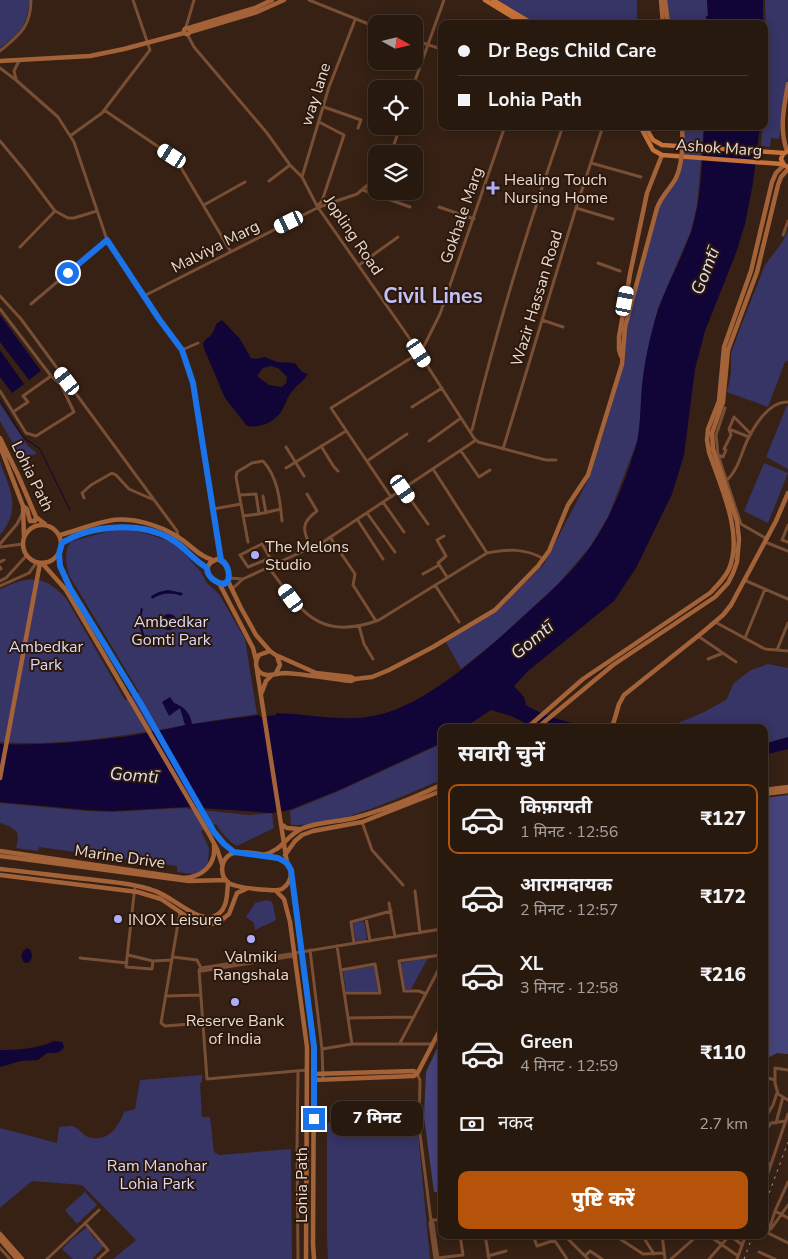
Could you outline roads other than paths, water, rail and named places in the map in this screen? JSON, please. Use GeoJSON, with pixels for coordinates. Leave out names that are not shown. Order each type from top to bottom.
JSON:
{"type":"FeatureCollection","features":[{"type":"Feature","properties":{"kind":"main road"},"geometry":{"type":"LineString","coordinates":[[485,0],[518,20]]}},
{"type":"Feature","properties":{"kind":"main road"},"geometry":{"type":"LineString","coordinates":[[493,0],[526,20]]}},
{"type":"Feature","properties":{"kind":"main road","name":"Ashok Marg"},"geometry":{"type":"LineString","coordinates":[[642,130],[652,150],[662,156],[786,166]]}},
{"type":"Feature","properties":{"kind":"main road","name":"Ashok Marg"},"geometry":{"type":"LineString","coordinates":[[647,130],[656,143],[670,146],[786,152]]}},
{"type":"Feature","properties":{"kind":"main road"},"geometry":{"type":"LineString","coordinates":[[649,145],[653,140]]}},
{"type":"Feature","properties":{"kind":"main road"},"geometry":{"type":"LineString","coordinates":[[786,152],[781,159],[786,166]]}},
{"type":"Feature","properties":{"kind":"street"},"geometry":{"type":"LineString","coordinates":[[0,51],[23,31],[28,23],[31,0]]}},
{"type":"Feature","properties":{"kind":"street"},"geometry":{"type":"LineString","coordinates":[[70,136],[104,110],[150,50],[134,0]]}},
{"type":"Feature","properties":{"kind":"street"},"geometry":{"type":"LineString","coordinates":[[187,31],[194,0]]}},
{"type":"Feature","properties":{"kind":"street"},"geometry":{"type":"LineString","coordinates":[[0,61],[90,56],[149,43],[255,8],[272,0]]}},
{"type":"Feature","properties":{"kind":"street"},"geometry":{"type":"LineString","coordinates":[[187,31],[256,12],[284,0]]}},
{"type":"Feature","properties":{"kind":"street"},"geometry":{"type":"LineString","coordinates":[[309,0],[368,24]]}},
{"type":"Feature","properties":{"kind":"street"},"geometry":{"type":"LineString","coordinates":[[415,80],[444,0]]}},
{"type":"Feature","properties":{"kind":"street"},"geometry":{"type":"LineString","coordinates":[[661,0],[663,20]]}},
{"type":"Feature","properties":{"kind":"street"},"geometry":{"type":"LineString","coordinates":[[665,0],[668,20]]}},
{"type":"Feature","properties":{"kind":"street","name":"way lane"},"geometry":{"type":"LineString","coordinates":[[302,177],[329,88],[355,20]]}},
{"type":"Feature","properties":{"kind":"street","name":"Jopling Road"},"geometry":{"type":"LineString","coordinates":[[187,31],[194,47],[267,133],[290,165],[302,177],[318,207],[419,353],[476,440]]}},
{"type":"Feature","properties":{"kind":"street"},"geometry":{"type":"LineString","coordinates":[[423,43],[438,48]]}},
{"type":"Feature","properties":{"kind":"street"},"geometry":{"type":"LineString","coordinates":[[16,80],[14,71],[19,60]]}},
{"type":"Feature","properties":{"kind":"street"},"geometry":{"type":"LineString","coordinates":[[0,68],[58,117],[70,136],[88,180],[107,240],[182,350],[193,383],[221,560],[226,565],[232,589],[256,635],[277,656],[316,672],[355,678],[372,677],[385,672],[433,647],[495,610],[518,588],[549,551],[568,505],[588,475],[620,371],[622,357],[621,337],[644,203],[662,156]]}},
{"type":"Feature","properties":{"kind":"street"},"geometry":{"type":"LineString","coordinates":[[786,152],[782,126],[788,84]]}},
{"type":"Feature","properties":{"kind":"street"},"geometry":{"type":"LineString","coordinates":[[324,107],[361,120],[358,128]]}},
{"type":"Feature","properties":{"kind":"street"},"geometry":{"type":"LineString","coordinates":[[104,110],[172,156],[232,252]]}},
{"type":"Feature","properties":{"kind":"street"},"geometry":{"type":"LineString","coordinates":[[318,207],[322,201],[344,135],[319,122]]}},
{"type":"Feature","properties":{"kind":"street","name":"Gokhale Marg"},"geometry":{"type":"LineString","coordinates":[[346,430],[331,408],[419,353],[423,348],[440,314],[504,130]]}},
{"type":"Feature","properties":{"kind":"street"},"geometry":{"type":"LineString","coordinates":[[470,431],[472,430],[512,278],[562,130]]}},
{"type":"Feature","properties":{"kind":"street","name":"Wazir Hassan Road"},"geometry":{"type":"LineString","coordinates":[[503,449],[602,130]]}},
{"type":"Feature","properties":{"kind":"street"},"geometry":{"type":"LineString","coordinates":[[621,337],[657,208],[662,197],[676,178],[680,166],[682,130]]}},
{"type":"Feature","properties":{"kind":"street"},"geometry":{"type":"LineString","coordinates":[[0,141],[55,211],[68,218],[74,218],[98,210]]}},
{"type":"Feature","properties":{"kind":"street"},"geometry":{"type":"LineString","coordinates":[[591,163],[642,177]]}},
{"type":"Feature","properties":{"kind":"street"},"geometry":{"type":"LineString","coordinates":[[269,181],[290,165]]}},
{"type":"Feature","properties":{"kind":"street"},"geometry":{"type":"LineString","coordinates":[[541,724],[604,668],[710,593],[722,580],[729,568],[733,556],[731,522],[709,452],[708,429],[719,401],[726,339],[752,271],[772,182],[776,173],[786,166]]}},
{"type":"Feature","properties":{"kind":"street"},"geometry":{"type":"LineString","coordinates":[[532,724],[583,680],[715,596],[728,583],[733,573],[739,551],[737,521],[713,449],[712,433],[723,402],[728,350],[757,272],[778,184],[786,166]]}},
{"type":"Feature","properties":{"kind":"street"},"geometry":{"type":"LineString","coordinates":[[204,205],[245,182]]}},
{"type":"Feature","properties":{"kind":"street","name":"Malviya Marg"},"geometry":{"type":"LineString","coordinates":[[144,296],[318,207],[341,201],[357,194],[368,185]]}},
{"type":"Feature","properties":{"kind":"street"},"geometry":{"type":"LineString","coordinates":[[363,190],[410,207]]}},
{"type":"Feature","properties":{"kind":"street"},"geometry":{"type":"LineString","coordinates":[[439,207],[474,219]]}},
{"type":"Feature","properties":{"kind":"street"},"geometry":{"type":"LineString","coordinates":[[576,208],[613,219]]}},
{"type":"Feature","properties":{"kind":"street"},"geometry":{"type":"LineString","coordinates":[[20,247],[55,211]]}},
{"type":"Feature","properties":{"kind":"street"},"geometry":{"type":"LineString","coordinates":[[783,236],[788,220]]}},
{"type":"Feature","properties":{"kind":"street"},"geometry":{"type":"LineString","coordinates":[[359,265],[398,237]]}},
{"type":"Feature","properties":{"kind":"street"},"geometry":{"type":"LineString","coordinates":[[31,304],[107,240]]}},
{"type":"Feature","properties":{"kind":"street"},"geometry":{"type":"LineString","coordinates":[[598,264],[620,271]]}},
{"type":"Feature","properties":{"kind":"street"},"geometry":{"type":"LineString","coordinates":[[0,296],[21,319],[155,500],[177,531],[178,536]]}},
{"type":"Feature","properties":{"kind":"street"},"geometry":{"type":"LineString","coordinates":[[0,309],[51,376],[61,385],[74,412],[36,436],[26,433],[0,391]]}},
{"type":"Feature","properties":{"kind":"street"},"geometry":{"type":"LineString","coordinates":[[542,320],[563,327]]}},
{"type":"Feature","properties":{"kind":"street"},"geometry":{"type":"LineString","coordinates":[[182,350],[198,343]]}},
{"type":"Feature","properties":{"kind":"street"},"geometry":{"type":"LineString","coordinates":[[13,412],[28,402],[23,396],[51,376]]}},
{"type":"Feature","properties":{"kind":"street"},"geometry":{"type":"LineString","coordinates":[[412,407],[442,388]]}},
{"type":"Feature","properties":{"kind":"street"},"geometry":{"type":"LineString","coordinates":[[727,480],[734,472],[750,435],[766,412],[785,401],[788,402]]}},
{"type":"Feature","properties":{"kind":"street"},"geometry":{"type":"LineString","coordinates":[[724,408],[716,435],[718,455],[742,524],[766,540],[788,551]]}},
{"type":"Feature","properties":{"kind":"street"},"geometry":{"type":"LineString","coordinates":[[723,457],[731,435],[729,429],[734,417],[750,435]]}},
{"type":"Feature","properties":{"kind":"street"},"geometry":{"type":"LineString","coordinates":[[429,441],[461,418]]}},
{"type":"Feature","properties":{"kind":"street"},"geometry":{"type":"LineString","coordinates":[[729,429],[750,435]]}},
{"type":"Feature","properties":{"kind":"street"},"geometry":{"type":"LineString","coordinates":[[286,468],[346,430],[391,497]]}},
{"type":"Feature","properties":{"kind":"street"},"geometry":{"type":"LineString","coordinates":[[367,461],[407,434]]}},
{"type":"Feature","properties":{"kind":"street","name":"Lohia Path"},"geometry":{"type":"LineString","coordinates":[[0,438],[36,516],[45,525]]}},
{"type":"Feature","properties":{"kind":"street"},"geometry":{"type":"LineString","coordinates":[[232,589],[243,580],[330,537],[476,440],[546,460],[556,460]]}},
{"type":"Feature","properties":{"kind":"street","name":"Lohia Path"},"geometry":{"type":"LineString","coordinates":[[0,446],[23,508],[24,538]]}},
{"type":"Feature","properties":{"kind":"street"},"geometry":{"type":"LineString","coordinates":[[321,446],[338,471]]}},
{"type":"Feature","properties":{"kind":"street"},"geometry":{"type":"LineString","coordinates":[[286,447],[304,476]]}},
{"type":"Feature","properties":{"kind":"street"},"geometry":{"type":"LineString","coordinates":[[460,451],[479,477],[490,470]]}},
{"type":"Feature","properties":{"kind":"street"},"geometry":{"type":"LineString","coordinates":[[718,455],[728,460]]}},
{"type":"Feature","properties":{"kind":"street"},"geometry":{"type":"LineString","coordinates":[[248,542],[237,472],[252,463],[263,461],[271,470],[281,509],[282,521]]}},
{"type":"Feature","properties":{"kind":"street"},"geometry":{"type":"LineString","coordinates":[[433,469],[487,553]]}},
{"type":"Feature","properties":{"kind":"street"},"geometry":{"type":"LineString","coordinates":[[84,498],[82,492],[86,488],[112,473],[118,476],[129,489],[155,500]]}},
{"type":"Feature","properties":{"kind":"street"},"geometry":{"type":"LineString","coordinates":[[403,489],[428,524]]}},
{"type":"Feature","properties":{"kind":"street"},"geometry":{"type":"LineString","coordinates":[[613,724],[619,704],[624,696],[715,622],[731,605],[766,540],[788,493]]}},
{"type":"Feature","properties":{"kind":"street"},"geometry":{"type":"LineString","coordinates":[[240,495],[256,494],[259,514]]}},
{"type":"Feature","properties":{"kind":"street"},"geometry":{"type":"LineString","coordinates":[[307,494],[317,511],[308,518],[305,524],[304,532],[311,548]]}},
{"type":"Feature","properties":{"kind":"street"},"geometry":{"type":"LineString","coordinates":[[263,496],[266,513]]}},
{"type":"Feature","properties":{"kind":"street"},"geometry":{"type":"LineString","coordinates":[[383,502],[404,532]]}},
{"type":"Feature","properties":{"kind":"street"},"geometry":{"type":"LineString","coordinates":[[213,509],[241,504]]}},
{"type":"Feature","properties":{"kind":"street"},"geometry":{"type":"LineString","coordinates":[[0,545],[17,524],[23,508],[27,509],[30,522],[35,521],[36,516]]}},
{"type":"Feature","properties":{"kind":"street"},"geometry":{"type":"LineString","coordinates":[[243,516],[281,509]]}},
{"type":"Feature","properties":{"kind":"street"},"geometry":{"type":"LineString","coordinates":[[367,513],[395,552]]}},
{"type":"Feature","properties":{"kind":"street"},"geometry":{"type":"LineString","coordinates":[[357,519],[383,559]]}},
{"type":"Feature","properties":{"kind":"street"},"geometry":{"type":"LineString","coordinates":[[60,536],[109,521],[128,520],[146,523],[178,536],[203,557],[221,560]]}},
{"type":"Feature","properties":{"kind":"street"},"geometry":{"type":"LineString","coordinates":[[0,869],[135,886],[157,891],[170,897],[195,914],[209,918],[219,914],[225,906],[227,881],[209,834],[66,590],[40,563],[27,555],[23,544],[24,538],[30,529],[35,526],[45,525],[51,527],[60,536],[62,543],[59,554],[60,566],[70,588],[141,704],[214,832],[234,852],[278,858],[287,863]]}},
{"type":"Feature","properties":{"kind":"street"},"geometry":{"type":"LineString","coordinates":[[788,525],[782,540],[788,542]]}},
{"type":"Feature","properties":{"kind":"street"},"geometry":{"type":"LineString","coordinates":[[62,543],[68,539],[106,528],[119,526],[138,528],[170,538],[207,568],[210,576],[219,583],[224,584],[228,579]]}},
{"type":"Feature","properties":{"kind":"street"},"geometry":{"type":"LineString","coordinates":[[423,574],[439,565],[438,563],[446,556],[437,540],[444,536]]}},
{"type":"Feature","properties":{"kind":"street"},"geometry":{"type":"LineString","coordinates":[[330,537],[355,574],[353,585],[376,621]]}},
{"type":"Feature","properties":{"kind":"street"},"geometry":{"type":"LineString","coordinates":[[0,545],[23,544]]}},
{"type":"Feature","properties":{"kind":"street"},"geometry":{"type":"LineString","coordinates":[[268,559],[248,567],[240,555],[262,544],[270,558],[268,559],[271,567],[295,604],[306,615],[318,622],[334,627],[359,626],[376,621],[487,553],[515,549],[525,550],[544,558]]}},
{"type":"Feature","properties":{"kind":"street"},"geometry":{"type":"LineString","coordinates":[[0,586],[29,573],[40,563],[52,560],[59,554]]}},
{"type":"Feature","properties":{"kind":"street"},"geometry":{"type":"LineString","coordinates":[[0,581],[6,578],[27,555]]}},
{"type":"Feature","properties":{"kind":"street"},"geometry":{"type":"LineString","coordinates":[[0,562],[4,560]]}},
{"type":"Feature","properties":{"kind":"street"},"geometry":{"type":"LineString","coordinates":[[207,568],[213,560]]}},
{"type":"Feature","properties":{"kind":"street"},"geometry":{"type":"LineString","coordinates":[[0,778],[40,563]]}},
{"type":"Feature","properties":{"kind":"street"},"geometry":{"type":"LineString","coordinates":[[439,565],[447,577]]}},
{"type":"Feature","properties":{"kind":"street"},"geometry":{"type":"LineString","coordinates":[[228,579],[243,580]]}},
{"type":"Feature","properties":{"kind":"street"},"geometry":{"type":"LineString","coordinates":[[744,580],[788,598]]}},
{"type":"Feature","properties":{"kind":"street","name":"Lohia Path"},"geometry":{"type":"LineString","coordinates":[[219,583],[253,648],[282,824],[285,855],[291,873],[314,1047],[314,1259]]}},
{"type":"Feature","properties":{"kind":"street"},"geometry":{"type":"LineString","coordinates":[[435,585],[458,622]]}},
{"type":"Feature","properties":{"kind":"street"},"geometry":{"type":"LineString","coordinates":[[746,638],[765,589]]}},
{"type":"Feature","properties":{"kind":"street"},"geometry":{"type":"LineString","coordinates":[[715,622],[765,649],[788,651]]}},
{"type":"Feature","properties":{"kind":"street"},"geometry":{"type":"LineString","coordinates":[[777,650],[788,622]]}},
{"type":"Feature","properties":{"kind":"street"},"geometry":{"type":"LineString","coordinates":[[359,626],[364,644],[373,659]]}},
{"type":"Feature","properties":{"kind":"street"},"geometry":{"type":"LineString","coordinates":[[698,636],[736,662]]}},
{"type":"Feature","properties":{"kind":"street"},"geometry":{"type":"LineString","coordinates":[[270,651],[262,652],[256,664],[262,674],[351,681],[355,678]]}},
{"type":"Feature","properties":{"kind":"street"},"geometry":{"type":"LineString","coordinates":[[708,660],[724,653]]}},
{"type":"Feature","properties":{"kind":"street"},"geometry":{"type":"LineString","coordinates":[[261,696],[266,681],[280,666],[277,656]]}},
{"type":"Feature","properties":{"kind":"street"},"geometry":{"type":"LineString","coordinates":[[282,824],[293,829],[302,829],[352,818],[382,810],[438,786]]}},
{"type":"Feature","properties":{"kind":"street"},"geometry":{"type":"LineString","coordinates":[[768,792],[788,787]]}},
{"type":"Feature","properties":{"kind":"street"},"geometry":{"type":"LineString","coordinates":[[768,792],[788,791]]}},
{"type":"Feature","properties":{"kind":"street"},"geometry":{"type":"LineString","coordinates":[[285,855],[302,835],[362,822],[438,792]]}},
{"type":"Feature","properties":{"kind":"street"},"geometry":{"type":"LineString","coordinates":[[362,822],[372,850],[403,885]]}},
{"type":"Feature","properties":{"kind":"street"},"geometry":{"type":"LineString","coordinates":[[261,855],[277,850],[283,843],[302,829]]}},
{"type":"Feature","properties":{"kind":"street","name":"Marine Drive"},"geometry":{"type":"LineString","coordinates":[[0,852],[184,878],[194,877],[209,867],[213,858],[213,842]]}},
{"type":"Feature","properties":{"kind":"street"},"geometry":{"type":"LineString","coordinates":[[222,864],[234,852]]}},
{"type":"Feature","properties":{"kind":"street","name":"Marine Drive"},"geometry":{"type":"LineString","coordinates":[[0,856],[188,881],[227,881],[236,886],[276,891]]}},
{"type":"Feature","properties":{"kind":"street"},"geometry":{"type":"LineString","coordinates":[[276,891],[288,884],[291,873]]}},
{"type":"Feature","properties":{"kind":"street"},"geometry":{"type":"LineString","coordinates":[[0,875],[134,892],[162,899],[199,924],[215,924],[229,914],[237,893],[250,888]]}},
{"type":"Feature","properties":{"kind":"street"},"geometry":{"type":"LineString","coordinates":[[135,886],[126,967],[152,969],[153,960]]}},
{"type":"Feature","properties":{"kind":"street","name":"Lohia Path"},"geometry":{"type":"LineString","coordinates":[[276,891],[284,899],[290,922],[307,1047],[306,1259]]}},
{"type":"Feature","properties":{"kind":"street"},"geometry":{"type":"LineString","coordinates":[[414,891],[420,932]]}},
{"type":"Feature","properties":{"kind":"street"},"geometry":{"type":"LineString","coordinates":[[389,903],[395,937]]}},
{"type":"Feature","properties":{"kind":"street"},"geometry":{"type":"LineString","coordinates":[[180,911],[161,1023],[165,1026],[203,1023]]}},
{"type":"Feature","properties":{"kind":"street"},"geometry":{"type":"LineString","coordinates":[[354,943],[350,922],[390,911]]}},
{"type":"Feature","properties":{"kind":"street"},"geometry":{"type":"LineString","coordinates":[[366,918],[370,941]]}},
{"type":"Feature","properties":{"kind":"street"},"geometry":{"type":"LineString","coordinates":[[200,969],[202,971],[282,959],[310,950],[438,929]]}},
{"type":"Feature","properties":{"kind":"street"},"geometry":{"type":"LineString","coordinates":[[337,946],[352,1044]]}},
{"type":"Feature","properties":{"kind":"street"},"geometry":{"type":"LineString","coordinates":[[310,950],[322,1049],[323,1076]]}},
{"type":"Feature","properties":{"kind":"street"},"geometry":{"type":"LineString","coordinates":[[128,955],[153,960],[197,960],[200,969],[207,1079],[307,1070]]}},
{"type":"Feature","properties":{"kind":"street"},"geometry":{"type":"LineString","coordinates":[[426,994],[419,991],[404,991],[399,961],[438,955]]}},
{"type":"Feature","properties":{"kind":"street"},"geometry":{"type":"LineString","coordinates":[[80,958],[127,963]]}},
{"type":"Feature","properties":{"kind":"street"},"geometry":{"type":"LineString","coordinates":[[296,963],[303,962]]}},
{"type":"Feature","properties":{"kind":"street"},"geometry":{"type":"LineString","coordinates":[[341,970],[375,964],[380,993],[344,993]]}},
{"type":"Feature","properties":{"kind":"street"},"geometry":{"type":"LineString","coordinates":[[400,1043],[438,971]]}},
{"type":"Feature","properties":{"kind":"street"},"geometry":{"type":"LineString","coordinates":[[166,996],[201,995]]}},
{"type":"Feature","properties":{"kind":"street"},"geometry":{"type":"LineString","coordinates":[[348,1018],[414,1017]]}},
{"type":"Feature","properties":{"kind":"street"},"geometry":{"type":"LineString","coordinates":[[314,1077],[414,1076],[417,1074],[438,1034]]}},
{"type":"Feature","properties":{"kind":"street"},"geometry":{"type":"LineString","coordinates":[[322,1049],[352,1044],[433,1044]]}},
{"type":"Feature","properties":{"kind":"street"},"geometry":{"type":"LineString","coordinates":[[769,1112],[777,1092],[775,1068],[788,1070]]}},
{"type":"Feature","properties":{"kind":"street"},"geometry":{"type":"LineString","coordinates":[[298,1071],[298,1259]]}},
{"type":"Feature","properties":{"kind":"street"},"geometry":{"type":"LineString","coordinates":[[417,1074],[420,1080],[419,1126],[430,1224],[437,1259],[463,1255],[461,1239]]}},
{"type":"Feature","properties":{"kind":"street"},"geometry":{"type":"LineString","coordinates":[[768,1078],[775,1080]]}},
{"type":"Feature","properties":{"kind":"street"},"geometry":{"type":"LineString","coordinates":[[777,1092],[788,1100]]}},
{"type":"Feature","properties":{"kind":"street"},"geometry":{"type":"LineString","coordinates":[[776,1123],[783,1097]]}},
{"type":"Feature","properties":{"kind":"street"},"geometry":{"type":"LineString","coordinates":[[768,1169],[788,1114]]}},
{"type":"Feature","properties":{"kind":"street"},"geometry":{"type":"LineString","coordinates":[[768,1126],[770,1123],[786,1121]]}},
{"type":"Feature","properties":{"kind":"street"},"geometry":{"type":"LineString","coordinates":[[768,1233],[775,1211],[788,1182]]}},
{"type":"Feature","properties":{"kind":"street"},"geometry":{"type":"LineString","coordinates":[[768,1233],[788,1205]]}},
{"type":"Feature","properties":{"kind":"street"},"geometry":{"type":"LineString","coordinates":[[47,1259],[99,1210]]}},
{"type":"Feature","properties":{"kind":"street"},"geometry":{"type":"LineString","coordinates":[[775,1211],[788,1218]]}},
{"type":"Feature","properties":{"kind":"street"},"geometry":{"type":"LineString","coordinates":[[431,1220],[438,1220]]}},
{"type":"Feature","properties":{"kind":"street"},"geometry":{"type":"LineString","coordinates":[[85,1223],[108,1250],[98,1259]]}},
{"type":"Feature","properties":{"kind":"street"},"geometry":{"type":"LineString","coordinates":[[768,1233],[788,1243]]}},
{"type":"Feature","properties":{"kind":"street"},"geometry":{"type":"LineString","coordinates":[[0,1234],[22,1259]]}},
{"type":"Feature","properties":{"kind":"street"},"geometry":{"type":"LineString","coordinates":[[486,1239],[489,1258],[506,1251]]}},
{"type":"Feature","properties":{"kind":"street"},"geometry":{"type":"LineString","coordinates":[[534,1239],[537,1246],[555,1240],[567,1259]]}},
{"type":"Feature","properties":{"kind":"street"},"geometry":{"type":"LineString","coordinates":[[568,1239],[587,1258],[590,1251],[602,1259]]}},
{"type":"Feature","properties":{"kind":"street"},"geometry":{"type":"LineString","coordinates":[[620,1239],[642,1254],[664,1254]]}},
{"type":"Feature","properties":{"kind":"street"},"geometry":{"type":"LineString","coordinates":[[645,1239],[654,1254]]}},
{"type":"Feature","properties":{"kind":"street"},"geometry":{"type":"LineString","coordinates":[[662,1239],[666,1259]]}},
{"type":"Feature","properties":{"kind":"street"},"geometry":{"type":"LineString","coordinates":[[671,1259],[694,1239]]}},
{"type":"Feature","properties":{"kind":"street"},"geometry":{"type":"LineString","coordinates":[[712,1239],[737,1258],[744,1239]]}},
{"type":"Feature","properties":{"kind":"street"},"geometry":{"type":"LineString","coordinates":[[709,1259],[727,1239]]}},
{"type":"Feature","properties":{"kind":"street"},"geometry":{"type":"LineString","coordinates":[[735,1239],[742,1245]]}},
{"type":"Feature","properties":{"kind":"street"},"geometry":{"type":"LineString","coordinates":[[0,1240],[17,1259]]}},
{"type":"Feature","properties":{"kind":"street"},"geometry":{"type":"LineString","coordinates":[[0,1248],[10,1259]]}},
{"type":"Feature","properties":{"kind":"street"},"geometry":{"type":"LineString","coordinates":[[759,1252],[775,1259]]}},
{"type":"Feature","properties":{"kind":"water"},"geometry":{"type":"Polygon","coordinates":[[[707,0],[763,0],[763,20],[706,20],[706,16],[708,16],[707,0]]]}},
{"type":"Feature","properties":{"kind":"water","name":"Gomtī"},"geometry":{"type":"Polygon","coordinates":[[[704,130],[760,130],[753,183],[745,224],[736,253],[705,331],[695,369],[684,455],[672,494],[636,568],[614,601],[528,671],[514,686],[524,697],[526,705],[534,710],[560,720],[578,724],[528,724],[511,716],[491,710],[470,724],[438,724],[438,744],[339,790],[289,810],[272,813],[187,807],[112,811],[0,802],[0,744],[46,744],[93,740],[140,734],[185,725],[180,708],[169,716],[162,702],[170,697],[174,703],[186,711],[190,716],[192,724],[259,715],[260,717],[276,715],[276,713],[353,718],[378,715],[398,709],[418,699],[457,673],[494,643],[552,590],[576,565],[598,535],[617,499],[638,437],[643,374],[655,318],[691,232],[701,180],[704,130]]]}},
{"type":"Feature","properties":{"kind":"water"},"geometry":{"type":"Polygon","coordinates":[[[0,315],[41,371],[29,380],[0,342],[0,315]]]}},
{"type":"Feature","properties":{"kind":"water"},"geometry":{"type":"Polygon","coordinates":[[[222,320],[240,339],[251,358],[265,357],[277,362],[295,363],[302,372],[308,374],[292,391],[278,416],[266,424],[247,426],[225,398],[203,344],[222,320]],[[271,366],[263,368],[257,376],[269,385],[282,387],[286,383],[287,377],[278,368],[271,366]]]}},
{"type":"Feature","properties":{"kind":"water"},"geometry":{"type":"Polygon","coordinates":[[[0,350],[24,384],[12,393],[0,377],[0,350]]]}},
{"type":"Feature","properties":{"kind":"water"},"geometry":{"type":"Polygon","coordinates":[[[168,590],[183,593],[181,596],[174,594],[159,595],[152,599],[151,596],[168,590]]]}},
{"type":"Feature","properties":{"kind":"water"},"geometry":{"type":"Polygon","coordinates":[[[141,608],[143,609],[142,628],[146,638],[144,640],[138,623],[141,608]]]}},
{"type":"Feature","properties":{"kind":"water"},"geometry":{"type":"Polygon","coordinates":[[[169,614],[175,616],[177,622],[175,628],[169,630],[163,628],[161,622],[163,616],[169,614]]]}},
{"type":"Feature","properties":{"kind":"water"},"geometry":{"type":"Polygon","coordinates":[[[788,737],[788,749],[768,754],[768,743],[788,737]]]}},
{"type":"Feature","properties":{"kind":"water"},"geometry":{"type":"Polygon","coordinates":[[[28,948],[32,956],[30,962],[25,963],[21,955],[28,948]]]}},
{"type":"Feature","properties":{"kind":"water"},"geometry":{"type":"Polygon","coordinates":[[[54,1041],[62,1042],[64,1047],[57,1053],[47,1053],[38,1060],[21,1061],[0,1067],[0,1050],[41,1046],[54,1041]]]}},
{"type":"Feature","properties":{"kind":"waterway"},"geometry":{"type":"LineString","coordinates":[[0,400],[23,437],[40,449],[70,510]]}},
{"type":"Feature","properties":{"kind":"railway"},"geometry":{"type":"LineString","coordinates":[[768,1196],[788,1142]]}},
{"type":"Feature","properties":{"kind":"railway"},"geometry":{"type":"LineString","coordinates":[[744,1259],[752,1239]]}},
{"type":"Feature","properties":{"kind":"place","name":"Healing Touch Nursing Home"},"geometry":{"type":"Point","coordinates":[493,188]}},
{"type":"Feature","properties":{"kind":"place","name":"The Melons Studio"},"geometry":{"type":"Point","coordinates":[255,555]}},
{"type":"Feature","properties":{"kind":"place","name":"INOX Leisure"},"geometry":{"type":"Point","coordinates":[118,919]}},
{"type":"Feature","properties":{"kind":"place","name":"Valmiki Rangshala"},"geometry":{"type":"Point","coordinates":[251,939]}},
{"type":"Feature","properties":{"kind":"place","name":"Reserve Bank of India"},"geometry":{"type":"Point","coordinates":[235,1002]}},
{"type":"Feature","properties":{"kind":"district","name":"Civil Lines"},"geometry":{"type":"Point","coordinates":[433,296]}},
{"type":"Feature","properties":{"kind":"park label","name":"Ambedkar Gomti Park"},"geometry":{"type":"Point","coordinates":[171,630]}},
{"type":"Feature","properties":{"kind":"park label","name":"Ambedkar Park"},"geometry":{"type":"Point","coordinates":[46,655]}},
{"type":"Feature","properties":{"kind":"park label","name":"Ram Manohar Lohia Park"},"geometry":{"type":"Point","coordinates":[157,1174]}}]}
